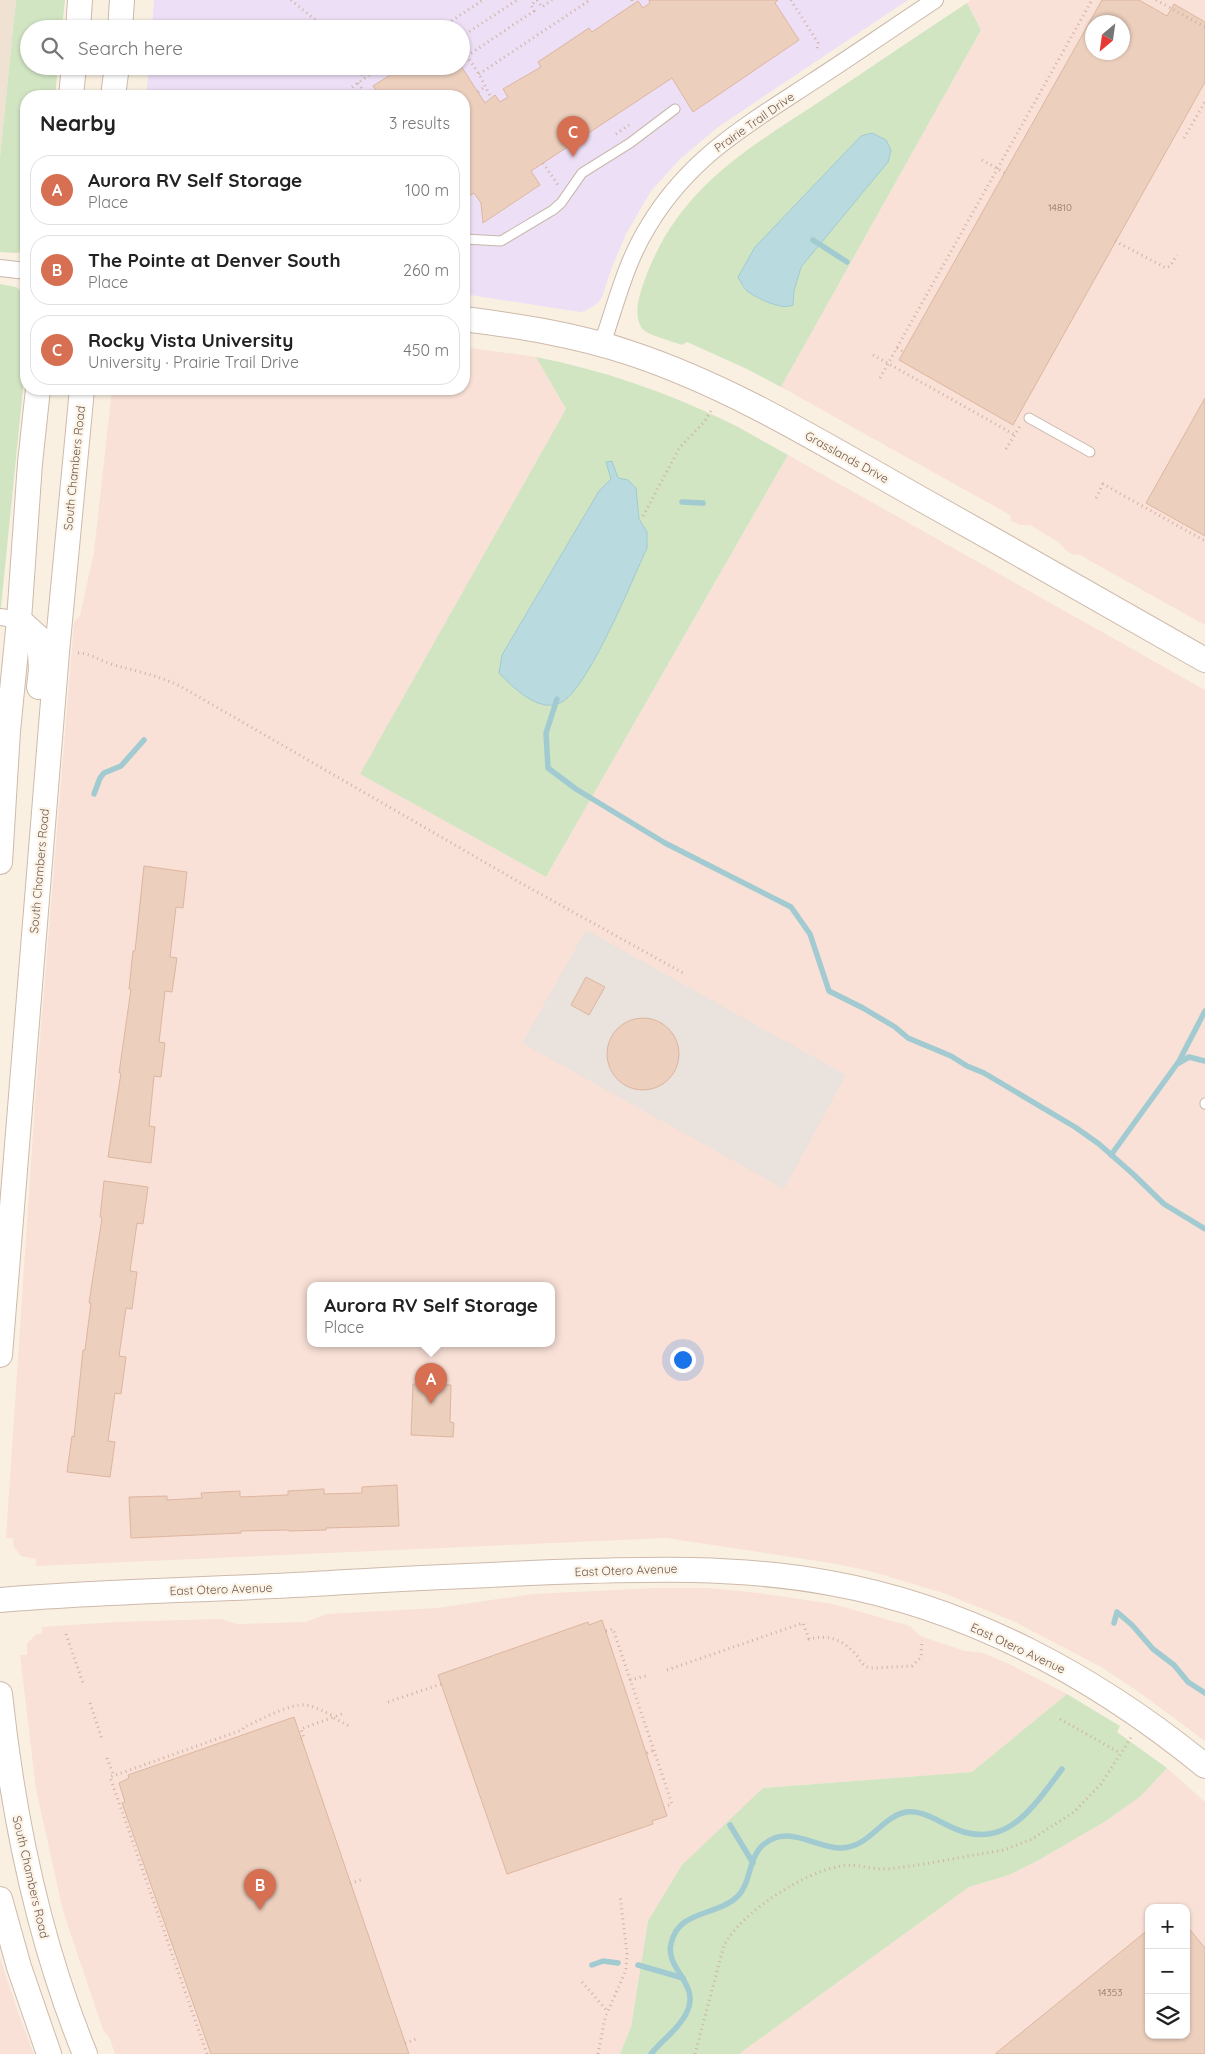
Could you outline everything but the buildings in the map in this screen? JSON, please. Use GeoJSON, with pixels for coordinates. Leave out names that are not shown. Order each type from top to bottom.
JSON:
{"type":"FeatureCollection","features":[{"type":"Feature","properties":{"kind":"main road"},"geometry":{"type":"LineString","coordinates":[[79,20],[80,0]]}},
{"type":"Feature","properties":{"kind":"main road"},"geometry":{"type":"LineString","coordinates":[[121,20],[122,0]]}},
{"type":"Feature","properties":{"kind":"main road"},"geometry":{"type":"LineString","coordinates":[[72,90],[73,75]]}},
{"type":"Feature","properties":{"kind":"main road"},"geometry":{"type":"LineString","coordinates":[[114,90],[116,75]]}},
{"type":"Feature","properties":{"kind":"main road","name":"Grasslands Drive"},"geometry":{"type":"LineString","coordinates":[[470,320],[602,344],[677,370],[723,391],[799,430],[1205,660]]}},
{"type":"Feature","properties":{"kind":"main road"},"geometry":{"type":"LineString","coordinates":[[0,862],[8,730],[10,619],[37,395]]}},
{"type":"Feature","properties":{"kind":"main road","name":"South Chambers Road"},"geometry":{"type":"LineString","coordinates":[[0,1354],[44,799],[81,395]]}},
{"type":"Feature","properties":{"kind":"main road"},"geometry":{"type":"LineString","coordinates":[[10,619],[39,638],[41,670],[33,744],[44,799]]}},
{"type":"Feature","properties":{"kind":"main road","name":"East Otero Avenue"},"geometry":{"type":"LineString","coordinates":[[0,1600],[123,1592],[269,1587],[451,1576],[599,1570],[699,1568],[748,1572],[830,1583],[864,1590],[950,1617],[989,1632],[1058,1665],[1120,1702],[1205,1766]]}},
{"type":"Feature","properties":{"kind":"main road","name":"South Chambers Road"},"geometry":{"type":"LineString","coordinates":[[0,1694],[10,1777],[27,1869],[54,1966],[86,2054]]}},
{"type":"Feature","properties":{"kind":"main road"},"geometry":{"type":"LineString","coordinates":[[0,1899],[19,1966],[49,2054]]}},
{"type":"Feature","properties":{"kind":"street","name":"Prairie Trail Drive"},"geometry":{"type":"LineString","coordinates":[[602,344],[627,270],[639,243],[664,202],[690,171],[733,134],[935,0]]}},
{"type":"Feature","properties":{"kind":"street"},"geometry":{"type":"LineString","coordinates":[[0,268],[20,270]]}},
{"type":"Feature","properties":{"kind":"lane"},"geometry":{"type":"LineString","coordinates":[[470,239],[501,241],[538,220],[561,203],[575,182],[586,170],[630,142],[675,109]]}},
{"type":"Feature","properties":{"kind":"lane"},"geometry":{"type":"LineString","coordinates":[[1029,418],[1090,452]]}},
{"type":"Feature","properties":{"kind":"path"},"geometry":{"type":"LineString","coordinates":[[291,0],[315,20]]}},
{"type":"Feature","properties":{"kind":"path"},"geometry":{"type":"LineString","coordinates":[[453,20],[483,0]]}},
{"type":"Feature","properties":{"kind":"path"},"geometry":{"type":"LineString","coordinates":[[470,31],[517,0]]}},
{"type":"Feature","properties":{"kind":"path"},"geometry":{"type":"LineString","coordinates":[[470,54],[534,11],[531,5],[535,1],[542,7],[552,0]]}},
{"type":"Feature","properties":{"kind":"path"},"geometry":{"type":"LineString","coordinates":[[479,74],[590,0]]}},
{"type":"Feature","properties":{"kind":"path"},"geometry":{"type":"LineString","coordinates":[[790,0],[818,43],[818,52]]}},
{"type":"Feature","properties":{"kind":"path"},"geometry":{"type":"LineString","coordinates":[[880,378],[1092,0]]}},
{"type":"Feature","properties":{"kind":"path"},"geometry":{"type":"LineString","coordinates":[[1156,0],[1205,27]]}},
{"type":"Feature","properties":{"kind":"path"},"geometry":{"type":"LineString","coordinates":[[470,60],[486,86],[491,98]]}},
{"type":"Feature","properties":{"kind":"path"},"geometry":{"type":"LineString","coordinates":[[352,86],[369,75]]}},
{"type":"Feature","properties":{"kind":"path"},"geometry":{"type":"LineString","coordinates":[[358,83],[363,90]]}},
{"type":"Feature","properties":{"kind":"path"},"geometry":{"type":"LineString","coordinates":[[478,92],[486,86]]}},
{"type":"Feature","properties":{"kind":"path"},"geometry":{"type":"LineString","coordinates":[[1184,138],[1205,102]]}},
{"type":"Feature","properties":{"kind":"path"},"geometry":{"type":"LineString","coordinates":[[982,160],[1005,172]]}},
{"type":"Feature","properties":{"kind":"path"},"geometry":{"type":"LineString","coordinates":[[542,163],[558,185]]}},
{"type":"Feature","properties":{"kind":"path"},"geometry":{"type":"LineString","coordinates":[[1115,241],[1166,268],[1170,266],[1177,255]]}},
{"type":"Feature","properties":{"kind":"path"},"geometry":{"type":"LineString","coordinates":[[897,348],[904,352]]}},
{"type":"Feature","properties":{"kind":"path"},"geometry":{"type":"LineString","coordinates":[[873,355],[1014,435]]}},
{"type":"Feature","properties":{"kind":"path"},"geometry":{"type":"LineString","coordinates":[[643,516],[680,447],[704,421],[723,391]]}},
{"type":"Feature","properties":{"kind":"path"},"geometry":{"type":"LineString","coordinates":[[1096,498],[1103,484],[1205,541]]}},
{"type":"Feature","properties":{"kind":"path"},"geometry":{"type":"LineString","coordinates":[[57,652],[84,653],[109,663],[160,677],[180,686],[519,882],[685,974]]}},
{"type":"Feature","properties":{"kind":"path"},"geometry":{"type":"LineString","coordinates":[[668,1670],[803,1623],[809,1639],[823,1636],[839,1640],[851,1648],[865,1666],[871,1668],[909,1667],[915,1665],[921,1657],[922,1640]]}},
{"type":"Feature","properties":{"kind":"path"},"geometry":{"type":"LineString","coordinates":[[606,1632],[612,1629],[672,1804],[664,1807]]}},
{"type":"Feature","properties":{"kind":"path"},"geometry":{"type":"LineString","coordinates":[[66,1634],[83,1683]]}},
{"type":"Feature","properties":{"kind":"path"},"geometry":{"type":"LineString","coordinates":[[625,1684],[649,1675]]}},
{"type":"Feature","properties":{"kind":"path"},"geometry":{"type":"LineString","coordinates":[[388,1702],[440,1684]]}},
{"type":"Feature","properties":{"kind":"path"},"geometry":{"type":"LineString","coordinates":[[90,1703],[102,1739]]}},
{"type":"Feature","properties":{"kind":"path"},"geometry":{"type":"LineString","coordinates":[[206,2054],[110,1777],[193,1750],[295,1706],[313,1707],[348,1726]]}},
{"type":"Feature","properties":{"kind":"path"},"geometry":{"type":"LineString","coordinates":[[301,1739],[304,1738],[300,1729],[342,1714]]}},
{"type":"Feature","properties":{"kind":"path"},"geometry":{"type":"LineString","coordinates":[[1060,1719],[1120,1753]]}},
{"type":"Feature","properties":{"kind":"path"},"geometry":{"type":"LineString","coordinates":[[695,2054],[724,1945],[732,1933],[777,1893],[790,1885],[840,1866],[886,1869],[1004,1850],[1017,1846],[1074,1812],[1100,1784],[1144,1719]]}},
{"type":"Feature","properties":{"kind":"path"},"geometry":{"type":"LineString","coordinates":[[647,1752],[654,1750]]}},
{"type":"Feature","properties":{"kind":"path"},"geometry":{"type":"LineString","coordinates":[[107,1758],[114,1776]]}},
{"type":"Feature","properties":{"kind":"path"},"geometry":{"type":"LineString","coordinates":[[350,1883],[361,1880]]}},
{"type":"Feature","properties":{"kind":"path"},"geometry":{"type":"LineString","coordinates":[[598,2054],[602,2029],[622,1981],[626,1965],[627,1954],[620,1896]]}},
{"type":"Feature","properties":{"kind":"path"},"geometry":{"type":"LineString","coordinates":[[582,1982],[608,2012]]}},
{"type":"Feature","properties":{"kind":"path"},"geometry":{"type":"LineString","coordinates":[[405,2043],[416,2039]]}},
{"type":"Feature","properties":{"kind":"shaded area"},"geometry":{"type":"Polygon","coordinates":[[[0,0],[16,0],[0,157],[0,0]]]}},
{"type":"Feature","properties":{"kind":"shaded area"},"geometry":{"type":"Polygon","coordinates":[[[154,0],[908,0],[718,127],[680,159],[651,191],[626,234],[602,297],[597,304],[580,312],[470,295],[470,90],[147,90],[148,75],[470,75],[470,20],[153,20],[154,0]]]}},
{"type":"Feature","properties":{"kind":"shaded area"},"geometry":{"type":"Polygon","coordinates":[[[971,0],[1205,0],[1205,625],[1078,554],[1073,555],[1065,550],[1060,543],[1030,525],[1020,525],[1011,521],[1010,515],[781,387],[981,30],[967,3],[971,0]]]}},
{"type":"Feature","properties":{"kind":"shaded area"},"geometry":{"type":"Polygon","coordinates":[[[470,348],[536,357],[566,409],[361,774],[546,877],[788,455],[1205,690],[1205,1741],[1136,1690],[1101,1667],[1013,1621],[943,1593],[870,1571],[831,1563],[666,1538],[36,1566],[36,1559],[21,1556],[14,1547],[13,1538],[6,1538],[36,1088],[74,622],[80,616],[94,552],[111,395],[470,395],[470,348]]]}},
{"type":"Feature","properties":{"kind":"shaded area"},"geometry":{"type":"Polygon","coordinates":[[[586,930],[846,1075],[784,1189],[522,1043],[586,930]]]}},
{"type":"Feature","properties":{"kind":"shaded area"},"geometry":{"type":"Polygon","coordinates":[[[655,1588],[708,1588],[759,1593],[833,1604],[910,1626],[920,1636],[965,1651],[983,1653],[1007,1663],[1067,1694],[972,1772],[763,1788],[648,1921],[631,2027],[620,2054],[115,2054],[110,2039],[103,2030],[63,1911],[36,1789],[20,1655],[27,1655],[27,1644],[35,1635],[42,1633],[42,1627],[115,1622],[221,1619],[237,1624],[305,1622],[327,1614],[437,1608],[533,1594],[655,1588]]]}},
{"type":"Feature","properties":{"kind":"shaded area"},"geometry":{"type":"Polygon","coordinates":[[[1167,1768],[1205,1802],[1205,2054],[739,2054],[969,1887],[1009,1875],[1106,1821],[1141,1796],[1167,1768]]]}},
{"type":"Feature","properties":{"kind":"shaded area"},"geometry":{"type":"Polygon","coordinates":[[[0,1958],[17,2009],[34,2054],[0,2054],[0,1958]]]}},
{"type":"Feature","properties":{"kind":"green space"},"geometry":{"type":"Polygon","coordinates":[[[16,0],[65,0],[63,20],[20,20],[20,75],[57,75],[56,90],[20,90],[20,252],[16,253],[0,252],[0,157],[16,0]]]}},
{"type":"Feature","properties":{"kind":"green space"},"geometry":{"type":"Polygon","coordinates":[[[967,3],[981,30],[781,387],[747,369],[687,342],[682,345],[644,330],[639,321],[637,309],[645,279],[659,247],[677,219],[697,194],[743,153],[967,3]]]}},
{"type":"Feature","properties":{"kind":"green space"},"geometry":{"type":"Polygon","coordinates":[[[0,284],[16,287],[20,291],[20,395],[22,395],[0,617],[0,284]]]}},
{"type":"Feature","properties":{"kind":"green space"},"geometry":{"type":"Polygon","coordinates":[[[536,357],[610,375],[682,401],[728,422],[788,455],[546,877],[360,774],[566,409],[536,357]]]}},
{"type":"Feature","properties":{"kind":"green space"},"geometry":{"type":"Polygon","coordinates":[[[1067,1694],[1120,1726],[1117,1732],[1167,1768],[1141,1796],[1106,1821],[1039,1860],[1009,1875],[969,1887],[739,2054],[620,2054],[631,2027],[648,1921],[682,1865],[763,1788],[972,1772],[1067,1694]]]}},
{"type":"Feature","properties":{"kind":"water"},"geometry":{"type":"Polygon","coordinates":[[[872,133],[886,140],[891,150],[888,162],[801,267],[794,291],[793,305],[776,305],[747,291],[738,277],[755,247],[861,136],[872,133]]]}},
{"type":"Feature","properties":{"kind":"water"},"geometry":{"type":"Polygon","coordinates":[[[612,461],[618,478],[628,480],[636,488],[639,519],[647,532],[647,548],[608,633],[583,678],[571,694],[560,703],[552,705],[535,702],[511,685],[499,673],[502,655],[599,491],[611,479],[606,462],[612,461]]]}},
{"type":"Feature","properties":{"kind":"waterway"},"geometry":{"type":"LineString","coordinates":[[813,240],[847,262]]}},
{"type":"Feature","properties":{"kind":"waterway"},"geometry":{"type":"LineString","coordinates":[[682,502],[703,503]]}},
{"type":"Feature","properties":{"kind":"waterway"},"geometry":{"type":"LineString","coordinates":[[557,699],[546,733],[548,768],[576,789],[665,843],[791,907],[810,934],[829,991],[895,1027],[908,1038],[951,1056],[967,1066],[984,1073],[1075,1127],[1099,1144],[1164,1204],[1205,1229]]}},
{"type":"Feature","properties":{"kind":"waterway"},"geometry":{"type":"LineString","coordinates":[[94,794],[104,773],[121,766],[144,740]]}},
{"type":"Feature","properties":{"kind":"waterway"},"geometry":{"type":"LineString","coordinates":[[1178,1063],[1205,1011]]}},
{"type":"Feature","properties":{"kind":"waterway"},"geometry":{"type":"LineString","coordinates":[[1111,1155],[1177,1064],[1189,1057],[1205,1061]]}},
{"type":"Feature","properties":{"kind":"waterway"},"geometry":{"type":"LineString","coordinates":[[1114,1623],[1117,1612],[1132,1625],[1153,1649],[1174,1665],[1188,1682],[1205,1693]]}},
{"type":"Feature","properties":{"kind":"waterway"},"geometry":{"type":"LineString","coordinates":[[651,2054],[678,2025],[686,2014],[690,2003],[690,1994],[687,1986],[673,1962],[671,1953],[671,1944],[675,1933],[681,1925],[690,1919],[729,1903],[738,1896],[742,1891],[758,1850],[763,1845],[772,1839],[792,1836],[831,1847],[851,1847],[867,1838],[889,1820],[906,1812],[926,1815],[965,1833],[983,1835],[999,1831],[1014,1824],[1027,1813],[1062,1769]]}},
{"type":"Feature","properties":{"kind":"waterway"},"geometry":{"type":"LineString","coordinates":[[730,1825],[753,1863]]}},
{"type":"Feature","properties":{"kind":"waterway"},"geometry":{"type":"LineString","coordinates":[[592,1965],[603,1961],[618,1963]]}},
{"type":"Feature","properties":{"kind":"waterway"},"geometry":{"type":"LineString","coordinates":[[638,1965],[683,1978]]}},
{"type":"Feature","properties":{"kind":"place","name":"Rocky Vista University"},"geometry":{"type":"Point","coordinates":[573,157]}},
{"type":"Feature","properties":{"kind":"place","name":"Aurora RV Self Storage"},"geometry":{"type":"Point","coordinates":[431,1404]}},
{"type":"Feature","properties":{"kind":"place","name":"The Pointe at Denver South"},"geometry":{"type":"Point","coordinates":[260,1910]}}]}
